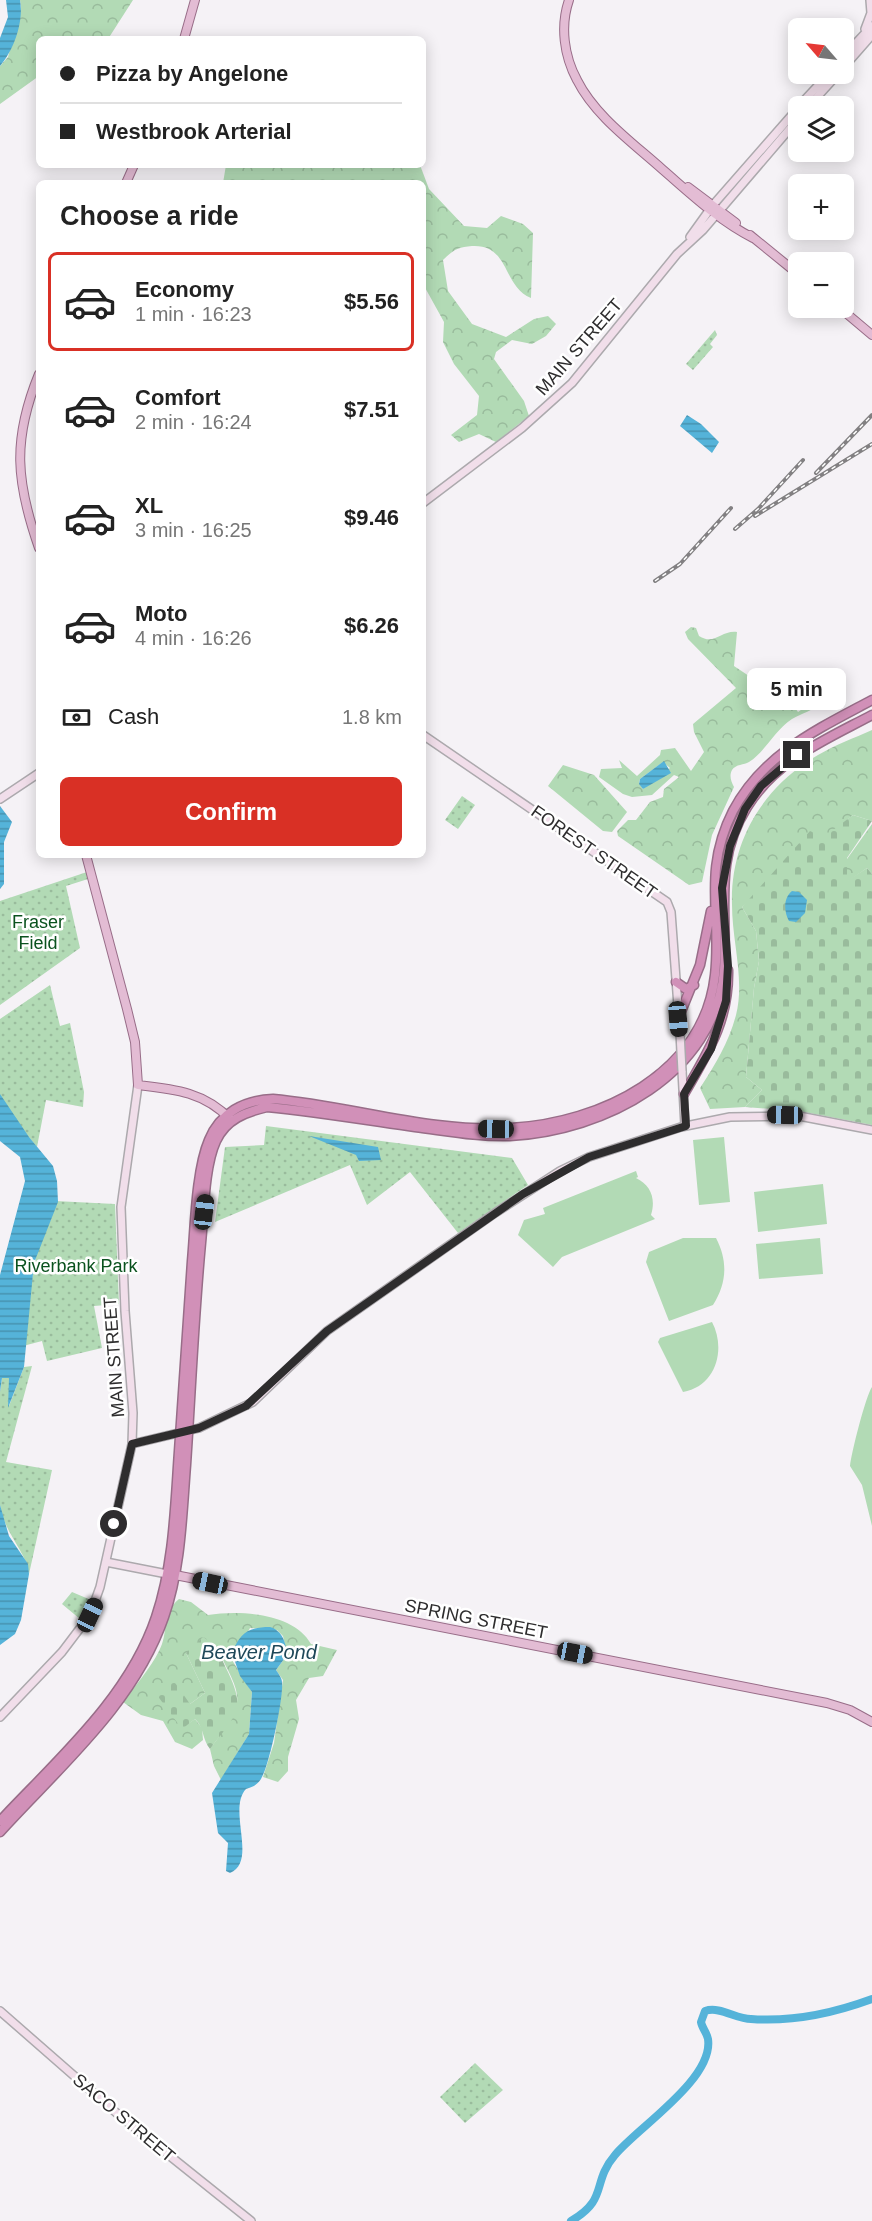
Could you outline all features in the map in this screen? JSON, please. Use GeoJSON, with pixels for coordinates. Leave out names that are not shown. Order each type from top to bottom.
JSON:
{"type":"FeatureCollection","features":[{"type":"Feature","properties":{"kind":"highway"},"geometry":{"type":"LineString","coordinates":[[678,1019],[694,985],[703,955],[713,902],[720,844],[734,811],[751,783],[770,762],[798,740],[872,700]]}},
{"type":"Feature","properties":{"kind":"highway"},"geometry":{"type":"LineString","coordinates":[[229,1118],[267,1107],[497,1136],[560,1129],[596,1118],[651,1090],[671,1074],[696,1045],[710,1022],[720,994],[724,971],[722,888],[726,859],[745,809],[761,786],[785,763],[872,715]]}},
{"type":"Feature","properties":{"kind":"highway"},"geometry":{"type":"LineString","coordinates":[[0,1821],[100,1712],[121,1685],[144,1646],[156,1618],[180,1546],[195,1227],[203,1164],[209,1140],[246,1103],[273,1099],[452,1126],[496,1129],[558,1122],[606,1105],[639,1089],[667,1068],[681,1055],[698,1026],[708,1004],[715,976],[713,902]]}},
{"type":"Feature","properties":{"kind":"highway"},"geometry":{"type":"LineString","coordinates":[[684,1094],[711,1049],[724,1011],[728,976],[724,938]]}},
{"type":"Feature","properties":{"kind":"highway"},"geometry":{"type":"LineString","coordinates":[[676,982],[686,989],[694,985]]}},
{"type":"Feature","properties":{"kind":"highway"},"geometry":{"type":"LineString","coordinates":[[682,1074],[695,1077]]}},
{"type":"Feature","properties":{"kind":"highway"},"geometry":{"type":"LineString","coordinates":[[0,1832],[112,1711],[133,1682],[156,1636],[171,1575]]}},
{"type":"Feature","properties":{"kind":"main road"},"geometry":{"type":"LineString","coordinates":[[185,36],[195,0]]}},
{"type":"Feature","properties":{"kind":"main road"},"geometry":{"type":"LineString","coordinates":[[569,0],[564,20],[566,50],[578,83],[612,124],[665,171],[788,265]]}},
{"type":"Feature","properties":{"kind":"main road"},"geometry":{"type":"LineString","coordinates":[[862,36],[870,20],[871,0]]}},
{"type":"Feature","properties":{"kind":"main road"},"geometry":{"type":"LineString","coordinates":[[854,45],[872,26]]}},
{"type":"Feature","properties":{"kind":"main road"},"geometry":{"type":"LineString","coordinates":[[854,56],[872,36]]}},
{"type":"Feature","properties":{"kind":"main road","name":"MAIN STREET"},"geometry":{"type":"LineString","coordinates":[[809,96],[820,84]]}},
{"type":"Feature","properties":{"kind":"main road"},"geometry":{"type":"LineString","coordinates":[[818,96],[829,84]]}},
{"type":"Feature","properties":{"kind":"main road","name":"MAIN STREET"},"geometry":{"type":"LineString","coordinates":[[426,501],[522,428],[573,383],[788,120]]}},
{"type":"Feature","properties":{"kind":"main road","name":"MAIN STREET"},"geometry":{"type":"LineString","coordinates":[[714,210],[788,129]]}},
{"type":"Feature","properties":{"kind":"main road"},"geometry":{"type":"LineString","coordinates":[[852,318],[872,335]]}},
{"type":"Feature","properties":{"kind":"main road"},"geometry":{"type":"LineString","coordinates":[[36,384],[22,432],[19,471],[25,508],[36,539]]}},
{"type":"Feature","properties":{"kind":"main road","name":"FOREST STREET"},"geometry":{"type":"LineString","coordinates":[[426,737],[667,902],[671,912],[686,1126]]}},
{"type":"Feature","properties":{"kind":"main road"},"geometry":{"type":"LineString","coordinates":[[0,799],[36,775]]}},
{"type":"Feature","properties":{"kind":"main road","name":"MAIN STREET"},"geometry":{"type":"LineString","coordinates":[[0,1718],[80,1629],[96,1602],[132,1444],[133,1413],[125,1311],[121,1207],[138,1085],[132,1031],[87,858]]}},
{"type":"Feature","properties":{"kind":"main road"},"geometry":{"type":"LineString","coordinates":[[138,1085],[196,1094],[229,1118]]}},
{"type":"Feature","properties":{"kind":"main road"},"geometry":{"type":"LineString","coordinates":[[132,1444],[184,1433],[253,1402],[327,1331],[523,1194],[589,1157],[686,1126],[730,1117],[778,1115],[814,1118],[872,1130]]}},
{"type":"Feature","properties":{"kind":"main road","name":"SPRING STREET"},"geometry":{"type":"LineString","coordinates":[[106,1562],[827,1703],[850,1710],[872,1722]]}},
{"type":"Feature","properties":{"kind":"main road","name":"SACO STREET"},"geometry":{"type":"LineString","coordinates":[[0,2011],[94,2094],[251,2221]]}},
{"type":"Feature","properties":{"kind":"green space"},"geometry":{"type":"Polygon","coordinates":[[[20,0],[133,0],[110,36],[36,36],[36,78],[0,104],[0,66],[8,57],[21,7],[20,0]]]}},
{"type":"Feature","properties":{"kind":"green space"},"geometry":{"type":"Polygon","coordinates":[[[226,168],[421,168],[426,180],[224,180],[226,168]]]}},
{"type":"Feature","properties":{"kind":"green space"},"geometry":{"type":"Polygon","coordinates":[[[426,181],[429,189],[464,226],[487,228],[501,216],[523,224],[533,233],[531,298],[515,285],[500,258],[484,247],[459,248],[443,260],[448,291],[472,324],[506,337],[534,319],[548,316],[556,324],[546,336],[532,344],[512,340],[496,352],[494,359],[524,401],[529,416],[496,442],[479,434],[459,442],[451,435],[477,415],[479,396],[454,364],[443,342],[444,322],[426,289],[426,181]]]}},
{"type":"Feature","properties":{"kind":"green space"},"geometry":{"type":"Polygon","coordinates":[[[715,330],[717,335],[710,344],[713,347],[693,370],[686,364],[715,330]]]}},
{"type":"Feature","properties":{"kind":"green space"},"geometry":{"type":"Polygon","coordinates":[[[691,627],[696,628],[699,636],[714,639],[727,633],[737,632],[734,666],[776,694],[796,676],[801,687],[793,705],[798,712],[811,703],[820,702],[780,729],[755,758],[732,770],[731,778],[734,787],[712,835],[702,882],[689,885],[618,836],[617,831],[628,820],[636,820],[650,802],[663,797],[664,789],[679,777],[674,775],[652,795],[632,797],[623,794],[599,777],[601,769],[622,768],[619,760],[637,776],[660,755],[661,750],[675,748],[691,771],[704,752],[694,732],[693,724],[736,688],[688,639],[685,632],[691,627]],[[663,762],[640,779],[639,783],[643,789],[670,768],[663,762]]]}},
{"type":"Feature","properties":{"kind":"green space"},"geometry":{"type":"Polygon","coordinates":[[[872,730],[872,821],[853,815],[742,907],[756,931],[759,961],[754,988],[746,1077],[762,1090],[745,1107],[710,1109],[700,1088],[725,1044],[733,1025],[738,1002],[739,974],[732,905],[733,881],[744,838],[766,800],[798,768],[824,751],[872,730]]]}},
{"type":"Feature","properties":{"kind":"green space"},"geometry":{"type":"Polygon","coordinates":[[[563,765],[594,775],[627,812],[612,832],[603,831],[548,786],[563,765]]]}},
{"type":"Feature","properties":{"kind":"green space"},"geometry":{"type":"Polygon","coordinates":[[[462,796],[475,805],[458,829],[445,820],[462,796]]]}},
{"type":"Feature","properties":{"kind":"green space"},"geometry":{"type":"Polygon","coordinates":[[[853,815],[872,821],[847,858],[847,881],[867,868],[872,874],[872,1125],[799,1111],[745,1107],[762,1090],[746,1077],[754,988],[759,961],[756,931],[742,907],[810,831],[825,836],[853,815]]]}},
{"type":"Feature","properties":{"kind":"green space"},"geometry":{"type":"Polygon","coordinates":[[[872,824],[872,874],[867,868],[847,882],[847,859],[872,824]]]}},
{"type":"Feature","properties":{"kind":"green space","name":"Fraser Field"},"geometry":{"type":"Polygon","coordinates":[[[87,872],[88,879],[66,886],[80,948],[0,1005],[0,901],[87,872]]]}},
{"type":"Feature","properties":{"kind":"green space"},"geometry":{"type":"Polygon","coordinates":[[[50,985],[60,1026],[70,1023],[84,1092],[83,1107],[46,1100],[37,1147],[0,1102],[0,1019],[50,985]]]}},
{"type":"Feature","properties":{"kind":"green space"},"geometry":{"type":"Polygon","coordinates":[[[266,1126],[512,1158],[528,1185],[458,1233],[410,1172],[367,1205],[350,1165],[215,1222],[225,1147],[264,1145],[266,1126]]]}},
{"type":"Feature","properties":{"kind":"green space"},"geometry":{"type":"Polygon","coordinates":[[[724,1137],[730,1202],[699,1205],[693,1140],[724,1137]]]}},
{"type":"Feature","properties":{"kind":"green space"},"geometry":{"type":"Polygon","coordinates":[[[636,1171],[638,1177],[636,1178],[645,1184],[651,1193],[653,1203],[651,1215],[655,1219],[562,1257],[553,1267],[518,1235],[524,1220],[545,1214],[543,1208],[636,1171]]]}},
{"type":"Feature","properties":{"kind":"green space"},"geometry":{"type":"Polygon","coordinates":[[[823,1184],[827,1224],[758,1232],[754,1192],[823,1184]]]}},
{"type":"Feature","properties":{"kind":"green space","name":"Riverbank Park"},"geometry":{"type":"Polygon","coordinates":[[[55,1201],[115,1204],[119,1304],[94,1306],[102,1348],[47,1361],[42,1341],[23,1346],[37,1253],[55,1201]]]}},
{"type":"Feature","properties":{"kind":"green space"},"geometry":{"type":"Polygon","coordinates":[[[683,1238],[716,1238],[723,1255],[723,1280],[713,1305],[669,1321],[646,1262],[649,1252],[683,1238]]]}},
{"type":"Feature","properties":{"kind":"green space"},"geometry":{"type":"Polygon","coordinates":[[[820,1238],[823,1274],[759,1279],[756,1244],[820,1238]]]}},
{"type":"Feature","properties":{"kind":"green space"},"geometry":{"type":"Polygon","coordinates":[[[712,1322],[718,1343],[716,1364],[704,1382],[683,1392],[658,1342],[660,1338],[712,1322]]]}},
{"type":"Feature","properties":{"kind":"green space"},"geometry":{"type":"Polygon","coordinates":[[[32,1366],[6,1462],[52,1470],[29,1574],[24,1557],[2,1515],[0,1505],[0,1392],[2,1378],[9,1378],[9,1406],[24,1367],[32,1366]]]}},
{"type":"Feature","properties":{"kind":"green space"},"geometry":{"type":"Polygon","coordinates":[[[872,1387],[872,1526],[862,1485],[850,1466],[859,1425],[872,1387]]]}},
{"type":"Feature","properties":{"kind":"green space"},"geometry":{"type":"Polygon","coordinates":[[[72,1592],[91,1600],[80,1619],[62,1604],[72,1592]]]}},
{"type":"Feature","properties":{"kind":"green space"},"geometry":{"type":"Polygon","coordinates":[[[179,1599],[191,1602],[208,1615],[250,1614],[279,1620],[303,1634],[311,1644],[337,1650],[323,1676],[309,1678],[296,1700],[299,1719],[288,1757],[288,1771],[278,1782],[263,1777],[274,1743],[283,1680],[276,1670],[287,1655],[283,1636],[277,1630],[250,1628],[232,1660],[252,1692],[249,1734],[221,1780],[214,1766],[210,1749],[231,1719],[237,1698],[236,1688],[215,1644],[186,1653],[205,1693],[190,1704],[182,1728],[195,1719],[202,1728],[203,1740],[192,1749],[175,1742],[163,1721],[141,1715],[123,1702],[155,1658],[162,1644],[167,1617],[179,1599]]]}},
{"type":"Feature","properties":{"kind":"green space"},"geometry":{"type":"Polygon","coordinates":[[[203,1637],[219,1653],[232,1681],[237,1702],[233,1718],[210,1749],[195,1719],[182,1729],[154,1691],[171,1677],[190,1704],[205,1693],[186,1653],[203,1637]]]}},
{"type":"Feature","properties":{"kind":"green space"},"geometry":{"type":"Polygon","coordinates":[[[475,2063],[503,2090],[465,2123],[440,2097],[475,2063]]]}},
{"type":"Feature","properties":{"kind":"water"},"geometry":{"type":"Polygon","coordinates":[[[6,0],[20,0],[21,17],[14,44],[0,66],[0,38],[8,17],[6,0]]]}},
{"type":"Feature","properties":{"kind":"water"},"geometry":{"type":"Polygon","coordinates":[[[687,415],[701,424],[719,442],[712,453],[680,426],[687,415]]]}},
{"type":"Feature","properties":{"kind":"water"},"geometry":{"type":"Polygon","coordinates":[[[664,761],[671,773],[643,789],[639,784],[640,779],[664,761]]]}},
{"type":"Feature","properties":{"kind":"water"},"geometry":{"type":"Polygon","coordinates":[[[0,806],[12,822],[4,842],[4,884],[0,889],[0,806]]]}},
{"type":"Feature","properties":{"kind":"water"},"geometry":{"type":"Polygon","coordinates":[[[792,891],[799,892],[807,900],[805,913],[796,922],[789,921],[785,909],[787,897],[792,891]]]}},
{"type":"Feature","properties":{"kind":"water"},"geometry":{"type":"Polygon","coordinates":[[[0,1094],[29,1137],[53,1166],[57,1181],[58,1202],[34,1263],[24,1367],[8,1408],[9,1378],[2,1378],[0,1392],[0,1275],[25,1181],[20,1157],[0,1141],[0,1094]]]}},
{"type":"Feature","properties":{"kind":"water"},"geometry":{"type":"Polygon","coordinates":[[[309,1136],[378,1147],[381,1160],[359,1161],[356,1155],[309,1136]]]}},
{"type":"Feature","properties":{"kind":"water"},"geometry":{"type":"Polygon","coordinates":[[[0,1505],[9,1536],[28,1564],[29,1574],[21,1620],[15,1634],[0,1645],[0,1505]]]}},
{"type":"Feature","properties":{"kind":"water","name":"Beaver Pond"},"geometry":{"type":"Polygon","coordinates":[[[270,1627],[278,1631],[283,1638],[287,1655],[276,1670],[282,1682],[278,1716],[272,1747],[261,1779],[253,1787],[246,1789],[241,1798],[239,1809],[242,1858],[238,1867],[230,1873],[226,1871],[228,1843],[218,1833],[212,1793],[249,1734],[252,1692],[240,1676],[232,1653],[238,1640],[246,1632],[256,1628],[270,1627]]]}},
{"type":"Feature","properties":{"kind":"waterway"},"geometry":{"type":"LineString","coordinates":[[571,2221],[591,2205],[603,2174],[615,2155],[672,2102],[699,2070],[707,2054],[708,2039],[701,2022],[705,2011],[716,2010],[745,2018],[766,2020],[797,2018],[872,1999]]}},
{"type":"Feature","properties":{"kind":"railway"},"geometry":{"type":"LineString","coordinates":[[816,473],[872,415]]}},
{"type":"Feature","properties":{"kind":"railway"},"geometry":{"type":"LineString","coordinates":[[755,516],[872,444]]}},
{"type":"Feature","properties":{"kind":"railway"},"geometry":{"type":"LineString","coordinates":[[735,529],[758,509],[803,460]]}},
{"type":"Feature","properties":{"kind":"railway"},"geometry":{"type":"LineString","coordinates":[[655,581],[680,564],[731,508]]}},
{"type":"Feature","properties":{"kind":"route"},"geometry":{"type":"LineString","coordinates":[[114,1524],[132,1444],[141,1444],[199,1428],[253,1402],[327,1331],[523,1194],[560,1171],[589,1157],[686,1126],[684,1094],[711,1049],[722,1020],[726,1001],[728,956],[724,938],[722,888],[726,859],[734,832],[745,809],[761,786],[797,755]]}}]}
